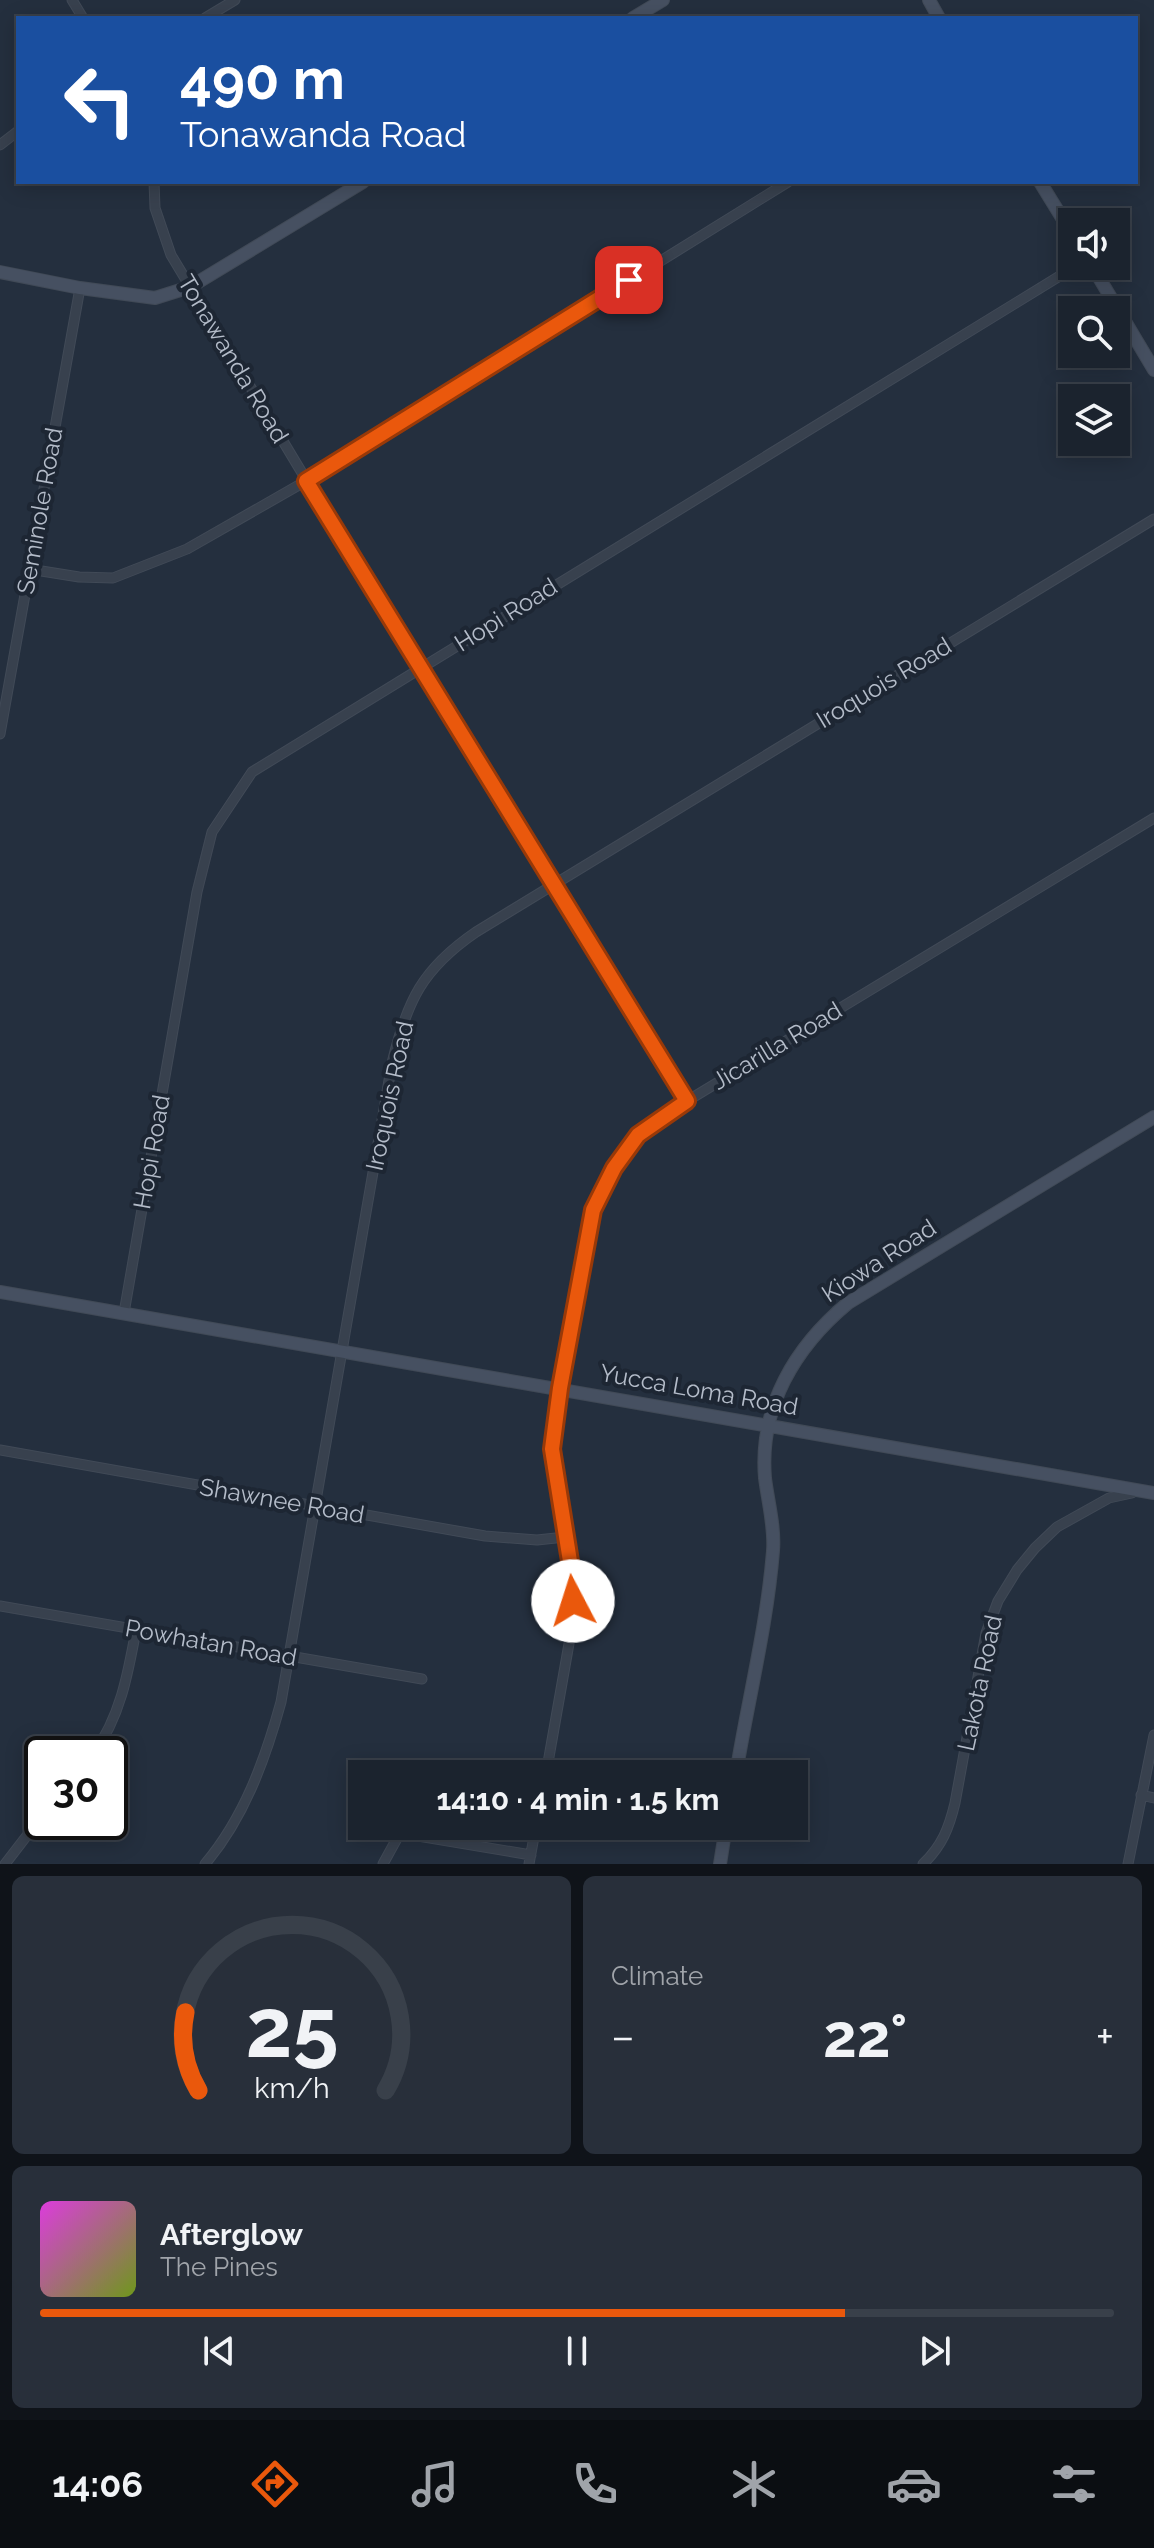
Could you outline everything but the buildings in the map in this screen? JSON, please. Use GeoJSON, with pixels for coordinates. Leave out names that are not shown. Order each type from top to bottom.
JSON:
{"type":"FeatureCollection","features":[{"type":"Feature","properties":{"kind":"street"},"geometry":{"type":"LineString","coordinates":[[208,16],[235,0]]}},
{"type":"Feature","properties":{"kind":"street"},"geometry":{"type":"LineString","coordinates":[[636,16],[663,0]]}},
{"type":"Feature","properties":{"kind":"street"},"geometry":{"type":"LineString","coordinates":[[0,145],[16,133]]}},
{"type":"Feature","properties":{"kind":"street","name":"Tonawanda Road"},"geometry":{"type":"LineString","coordinates":[[154,184],[155,208],[171,255],[420,669],[687,1101]]}},
{"type":"Feature","properties":{"kind":"street"},"geometry":{"type":"LineString","coordinates":[[0,272],[80,288],[155,298],[190,287],[360,184]]}},
{"type":"Feature","properties":{"kind":"street"},"geometry":{"type":"LineString","coordinates":[[29,569],[79,577],[113,578],[187,549],[306,481],[785,184]]}},
{"type":"Feature","properties":{"kind":"street"},"geometry":{"type":"LineString","coordinates":[[1041,184],[1058,211]]}},
{"type":"Feature","properties":{"kind":"street","name":"Hopi Road"},"geometry":{"type":"LineString","coordinates":[[124,1313],[197,892],[212,832],[252,772],[1058,277]]}},
{"type":"Feature","properties":{"kind":"street"},"geometry":{"type":"LineString","coordinates":[[1100,280],[1154,370]]}},
{"type":"Feature","properties":{"kind":"street","name":"Seminole Road"},"geometry":{"type":"LineString","coordinates":[[0,734],[80,288]]}},
{"type":"Feature","properties":{"kind":"street","name":"Iroquois Road"},"geometry":{"type":"LineString","coordinates":[[205,1864],[235,1820],[259,1771],[281,1702],[392,1063],[402,1023],[414,997],[448,951],[1154,519]]}},
{"type":"Feature","properties":{"kind":"street","name":"Jicarilla Road"},"geometry":{"type":"LineString","coordinates":[[548,1760],[573,1621],[573,1580],[552,1449],[560,1388],[593,1210],[614,1168],[638,1135],[687,1101],[1154,818]]}},
{"type":"Feature","properties":{"kind":"street","name":"Kiowa Road"},"geometry":{"type":"LineString","coordinates":[[738,1760],[774,1547],[765,1465],[771,1424],[781,1389],[797,1356],[828,1319],[848,1303],[1154,1117]]}},
{"type":"Feature","properties":{"kind":"street","name":"Yucca Loma Road"},"geometry":{"type":"LineString","coordinates":[[0,1292],[1153,1491]]}},
{"type":"Feature","properties":{"kind":"street","name":"Shawnee Road"},"geometry":{"type":"LineString","coordinates":[[0,1450],[500,1538],[537,1540],[565,1537]]}},
{"type":"Feature","properties":{"kind":"street","name":"Lakota Road"},"geometry":{"type":"LineString","coordinates":[[925,1864],[948,1831],[986,1633],[998,1601],[1017,1570],[1057,1527],[1109,1498],[1153,1491]]}},
{"type":"Feature","properties":{"kind":"street","name":"Powhatan Road"},"geometry":{"type":"LineString","coordinates":[[0,1606],[422,1679]]}},
{"type":"Feature","properties":{"kind":"street"},"geometry":{"type":"LineString","coordinates":[[104,1736],[115,1717],[127,1680],[136,1630]]}},
{"type":"Feature","properties":{"kind":"street"},"geometry":{"type":"LineString","coordinates":[[1128,1864],[1154,1735]]}},
{"type":"Feature","properties":{"kind":"street"},"geometry":{"type":"LineString","coordinates":[[1141,1795],[1154,1798]]}},
{"type":"Feature","properties":{"kind":"street"},"geometry":{"type":"LineString","coordinates":[[383,1864],[400,1833],[530,1860],[534,1840]]}},
{"type":"Feature","properties":{"kind":"street"},"geometry":{"type":"LineString","coordinates":[[5,1864],[24,1839]]}},
{"type":"Feature","properties":{"kind":"street"},"geometry":{"type":"LineString","coordinates":[[720,1864],[724,1840]]}},
{"type":"Feature","properties":{"kind":"route"},"geometry":{"type":"LineString","coordinates":[[573,1601],[573,1580],[552,1449],[560,1388],[593,1210],[614,1168],[638,1135],[687,1101],[306,481],[629,280]]}}]}
